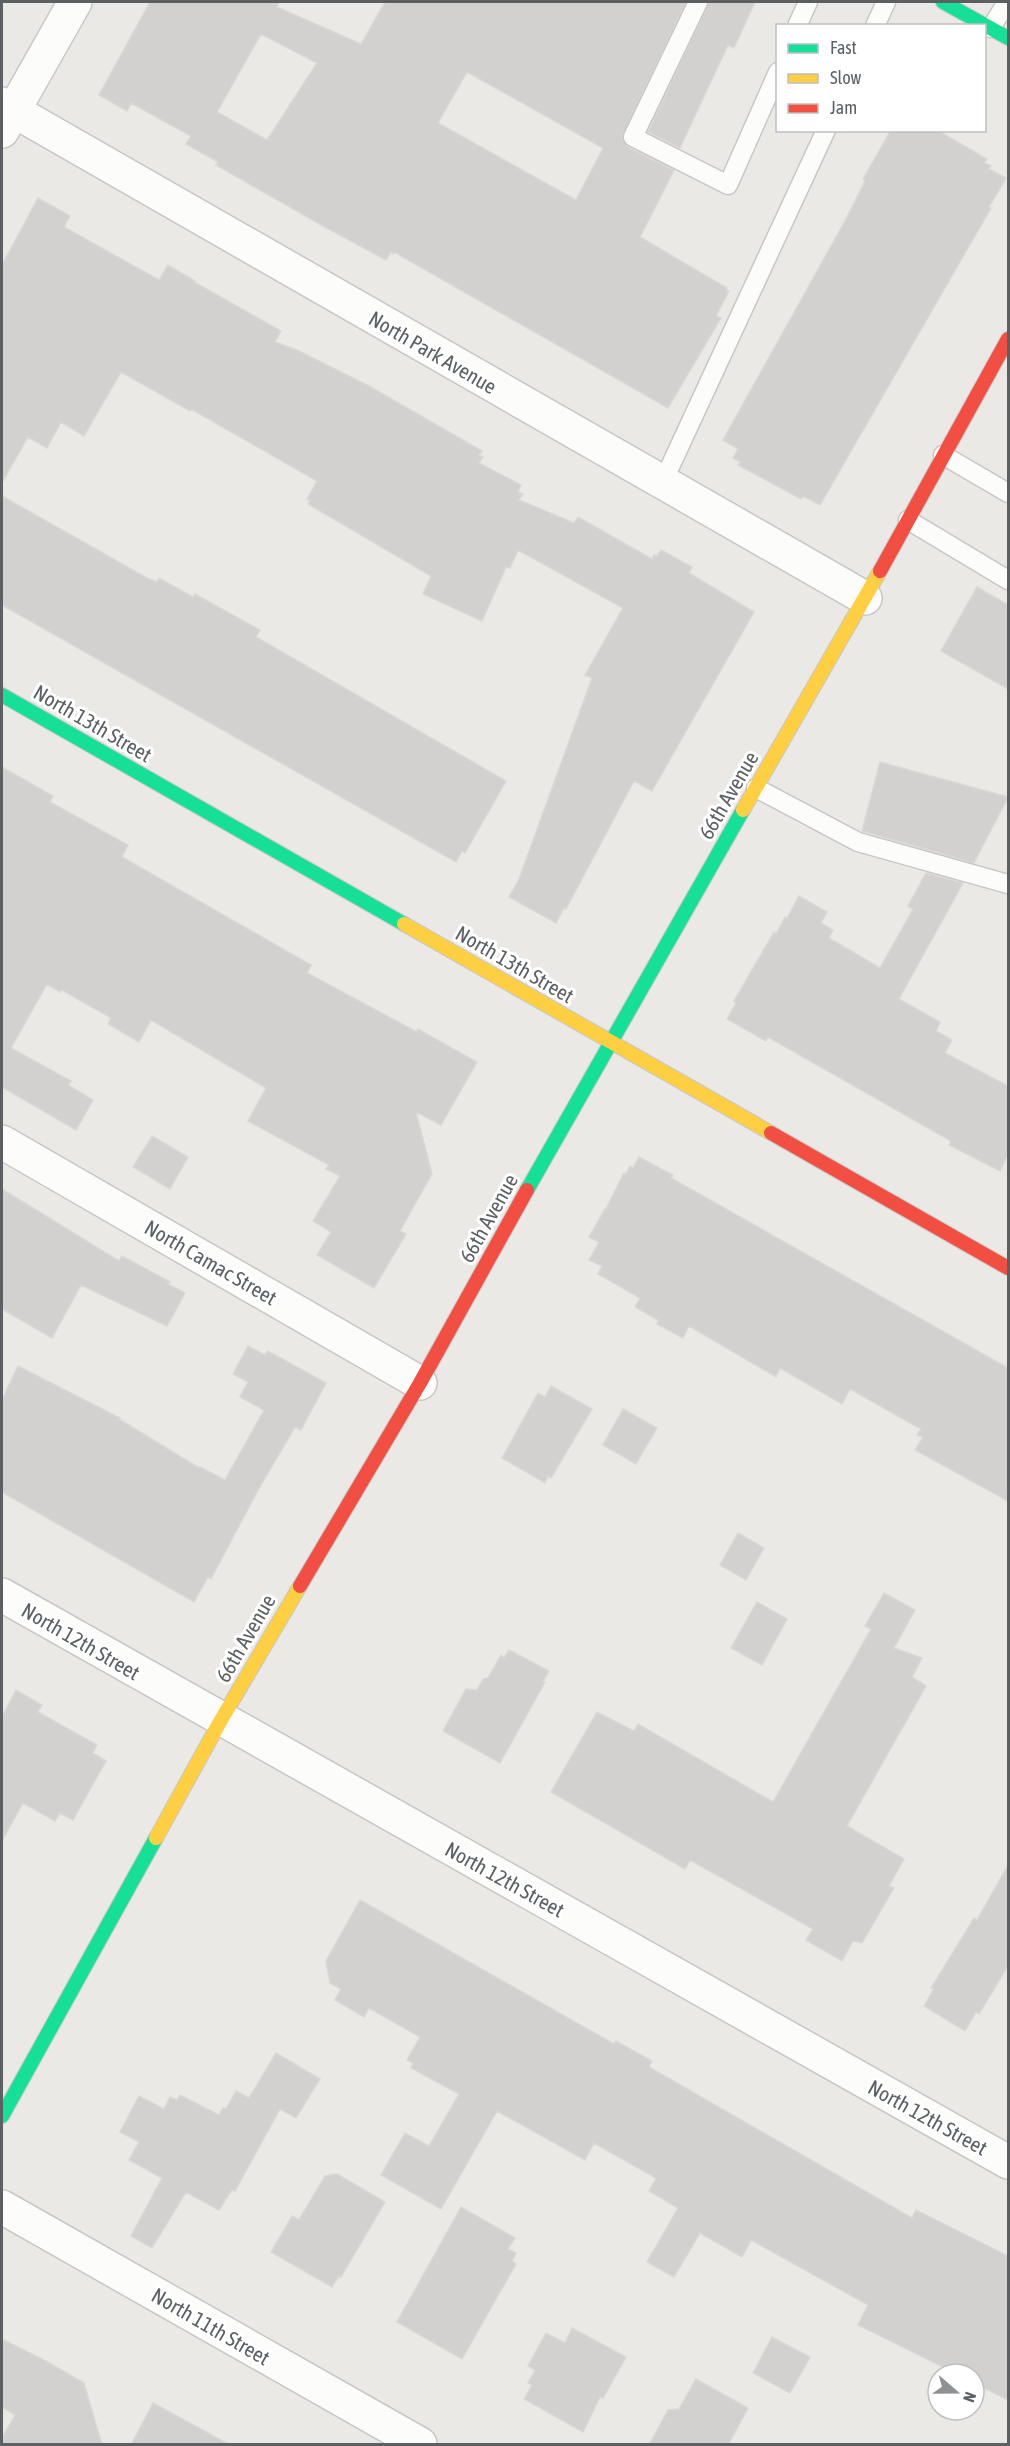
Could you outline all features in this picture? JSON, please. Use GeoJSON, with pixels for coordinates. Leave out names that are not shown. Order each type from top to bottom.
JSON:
{"type":"FeatureCollection","features":[{"type":"Feature","properties":{"kind":"street"},"geometry":{"type":"LineString","coordinates":[[6,115],[75,2]]}},
{"type":"Feature","properties":{"kind":"street"},"geometry":{"type":"LineString","coordinates":[[943,2],[984,24]]}},
{"type":"Feature","properties":{"kind":"street"},"geometry":{"type":"LineString","coordinates":[[986,25],[1008,38]]}},
{"type":"Feature","properties":{"kind":"street","name":"North Park Avenue"},"geometry":{"type":"LineString","coordinates":[[6,115],[865,598]]}},
{"type":"Feature","properties":{"kind":"street","name":"66th Avenue"},"geometry":{"type":"LineString","coordinates":[[2,2116],[221,1720],[420,1383],[610,1042],[865,598],[1008,339]]}},
{"type":"Feature","properties":{"kind":"street","name":"North 13th Street"},"geometry":{"type":"LineString","coordinates":[[2,695],[1008,1269]]}},
{"type":"Feature","properties":{"kind":"street","name":"North Camac Street"},"geometry":{"type":"LineString","coordinates":[[2,1142],[420,1383]]}},
{"type":"Feature","properties":{"kind":"street","name":"North 12th Street"},"geometry":{"type":"LineString","coordinates":[[2,1595],[1008,2162]]}},
{"type":"Feature","properties":{"kind":"street","name":"North 11th Street"},"geometry":{"type":"LineString","coordinates":[[2,2207],[420,2445]]}},
{"type":"Feature","properties":{"kind":"lane"},"geometry":{"type":"LineString","coordinates":[[698,2],[633,137],[728,185],[776,74]]}},
{"type":"Feature","properties":{"kind":"lane"},"geometry":{"type":"LineString","coordinates":[[798,24],[808,2]]}},
{"type":"Feature","properties":{"kind":"lane"},"geometry":{"type":"LineString","coordinates":[[876,24],[886,2]]}},
{"type":"Feature","properties":{"kind":"lane"},"geometry":{"type":"LineString","coordinates":[[991,28],[1007,2]]}},
{"type":"Feature","properties":{"kind":"lane"},"geometry":{"type":"LineString","coordinates":[[662,484],[825,132]]}},
{"type":"Feature","properties":{"kind":"lane"},"geometry":{"type":"LineString","coordinates":[[943,455],[1008,493]]}},
{"type":"Feature","properties":{"kind":"lane"},"geometry":{"type":"LineString","coordinates":[[908,520],[1008,580]]}},
{"type":"Feature","properties":{"kind":"lane"},"geometry":{"type":"LineString","coordinates":[[756,788],[858,842],[1008,884]]}},
{"type":"Feature","properties":{"kind":"building"},"geometry":{"type":"Polygon","coordinates":[[[150,2],[279,2],[277,7],[361,44],[385,2],[686,2],[622,137],[628,147],[674,170],[640,237],[727,288],[726,290],[729,291],[716,316],[721,318],[668,408],[394,252],[393,254],[391,252],[386,260],[216,165],[218,162],[186,144],[191,136],[131,103],[127,111],[99,95],[150,2]],[[261,34],[217,112],[267,140],[317,63],[261,34]],[[467,72],[438,123],[576,200],[603,148],[467,72]]]}},
{"type":"Feature","properties":{"kind":"building"},"geometry":{"type":"Polygon","coordinates":[[[709,2],[755,2],[734,48],[728,45],[680,148],[648,132],[709,2]]]}},
{"type":"Feature","properties":{"kind":"building"},"geometry":{"type":"Polygon","coordinates":[[[890,132],[940,132],[987,159],[984,163],[991,166],[989,169],[1006,178],[820,505],[803,496],[801,499],[738,465],[740,462],[733,458],[738,449],[723,440],[845,221],[865,181],[863,179],[890,132]]]}},
{"type":"Feature","properties":{"kind":"building"},"geometry":{"type":"Polygon","coordinates":[[[38,198],[70,216],[64,227],[159,280],[168,265],[281,331],[275,342],[297,350],[369,386],[482,451],[479,455],[483,457],[479,463],[521,485],[518,492],[523,494],[519,500],[574,523],[578,517],[652,559],[661,550],[692,567],[689,573],[754,612],[652,791],[634,781],[566,909],[564,908],[556,923],[509,897],[519,879],[592,678],[585,675],[623,608],[518,550],[510,568],[506,567],[482,621],[423,594],[431,576],[308,504],[310,501],[307,499],[317,481],[121,372],[84,436],[61,422],[47,448],[28,437],[2,483],[2,265],[38,198]]]}},
{"type":"Feature","properties":{"kind":"building"},"geometry":{"type":"Polygon","coordinates":[[[2,496],[147,578],[157,582],[159,578],[193,597],[195,594],[260,630],[256,637],[506,781],[465,853],[462,851],[456,862],[2,605],[2,496]]]}},
{"type":"Feature","properties":{"kind":"building"},"geometry":{"type":"Polygon","coordinates":[[[977,587],[1008,605],[1008,689],[941,651],[977,587]]]}},
{"type":"Feature","properties":{"kind":"building"},"geometry":{"type":"Polygon","coordinates":[[[880,762],[1008,797],[974,863],[862,831],[880,762]]]}},
{"type":"Feature","properties":{"kind":"building"},"geometry":{"type":"Polygon","coordinates":[[[2,767],[53,796],[50,802],[128,845],[122,857],[311,965],[307,973],[417,1032],[418,1029],[477,1062],[441,1125],[416,1112],[432,1174],[400,1231],[406,1234],[374,1288],[317,1255],[331,1232],[313,1221],[340,1176],[326,1169],[329,1165],[248,1121],[266,1088],[151,1020],[139,1042],[108,1024],[111,1018],[47,984],[11,1048],[71,1081],[68,1085],[93,1100],[76,1130],[2,1087],[2,767]]]}},
{"type":"Feature","properties":{"kind":"building"},"geometry":{"type":"Polygon","coordinates":[[[926,873],[963,883],[899,999],[940,1022],[936,1031],[952,1040],[945,1053],[1008,1086],[1008,1154],[1000,1171],[949,1145],[951,1141],[768,1037],[766,1041],[727,1019],[736,1003],[734,1001],[774,932],[776,934],[799,896],[827,912],[821,923],[833,930],[829,938],[880,968],[913,909],[908,906],[926,873]]]}},
{"type":"Feature","properties":{"kind":"building"},"geometry":{"type":"Polygon","coordinates":[[[152,1136],[188,1157],[170,1189],[133,1167],[152,1136]]]}},
{"type":"Feature","properties":{"kind":"building"},"geometry":{"type":"Polygon","coordinates":[[[639,1157],[673,1175],[671,1178],[1008,1368],[1008,1501],[915,1450],[923,1437],[917,1435],[921,1429],[850,1389],[842,1404],[780,1368],[776,1377],[689,1326],[683,1338],[657,1324],[658,1320],[635,1307],[640,1298],[598,1274],[602,1266],[589,1260],[599,1242],[589,1237],[624,1173],[626,1174],[630,1166],[633,1168],[639,1157]]]}},
{"type":"Feature","properties":{"kind":"building"},"geometry":{"type":"Polygon","coordinates":[[[2,1189],[119,1261],[122,1256],[170,1282],[168,1284],[185,1293],[167,1326],[81,1285],[52,1338],[2,1309],[2,1189]]]}},
{"type":"Feature","properties":{"kind":"building"},"geometry":{"type":"Polygon","coordinates":[[[248,1346],[265,1355],[268,1351],[326,1383],[301,1430],[295,1427],[258,1490],[211,1579],[208,1577],[194,1602],[2,1492],[2,1400],[18,1366],[120,1418],[199,1468],[225,1480],[264,1410],[240,1397],[248,1382],[233,1374],[248,1346]]]}},
{"type":"Feature","properties":{"kind":"building"},"geometry":{"type":"Polygon","coordinates":[[[551,1386],[592,1409],[551,1478],[548,1476],[545,1483],[502,1458],[538,1393],[545,1397],[551,1386]]]}},
{"type":"Feature","properties":{"kind":"building"},"geometry":{"type":"Polygon","coordinates":[[[623,1409],[657,1428],[636,1464],[603,1445],[623,1409]]]}},
{"type":"Feature","properties":{"kind":"building"},"geometry":{"type":"Polygon","coordinates":[[[738,1533],[764,1548],[746,1580],[720,1565],[738,1533]]]}},
{"type":"Feature","properties":{"kind":"building"},"geometry":{"type":"Polygon","coordinates":[[[884,1593],[915,1610],[894,1648],[922,1658],[912,1677],[926,1686],[847,1826],[904,1859],[889,1886],[894,1888],[862,1943],[853,1941],[842,1961],[806,1940],[813,1929],[690,1860],[685,1869],[551,1792],[597,1712],[634,1731],[638,1724],[773,1802],[871,1629],[865,1626],[884,1593]]]}},
{"type":"Feature","properties":{"kind":"building"},"geometry":{"type":"Polygon","coordinates":[[[757,1602],[787,1619],[762,1665],[731,1648],[757,1602]]]}},
{"type":"Feature","properties":{"kind":"building"},"geometry":{"type":"Polygon","coordinates":[[[509,1650],[549,1671],[500,1763],[443,1731],[466,1689],[477,1690],[483,1679],[488,1678],[501,1655],[504,1658],[509,1650]]]}},
{"type":"Feature","properties":{"kind":"building"},"geometry":{"type":"Polygon","coordinates":[[[16,1690],[42,1705],[38,1712],[97,1745],[93,1753],[106,1761],[73,1820],[60,1813],[55,1821],[23,1803],[2,1841],[2,1717],[16,1690]]]}},
{"type":"Feature","properties":{"kind":"building"},"geometry":{"type":"Polygon","coordinates":[[[1008,1865],[1008,1966],[979,2014],[976,2012],[965,2031],[924,2006],[934,1989],[931,1988],[974,1918],[977,1920],[1008,1865]]]}},
{"type":"Feature","properties":{"kind":"building"},"geometry":{"type":"Polygon","coordinates":[[[360,1900],[614,2044],[616,2041],[652,2061],[649,2067],[912,2218],[916,2210],[1008,2256],[1008,2400],[986,2389],[986,2362],[933,2362],[858,2325],[868,2305],[751,2240],[742,2257],[700,2233],[674,2277],[647,2262],[678,2208],[649,2191],[656,2178],[594,2143],[585,2160],[497,2111],[441,2209],[381,2175],[405,2133],[429,2146],[459,2094],[411,2068],[413,2063],[407,2060],[420,2037],[369,2008],[364,2017],[335,2000],[341,1989],[330,1983],[326,1961],[360,1900]]]}},
{"type":"Feature","properties":{"kind":"building"},"geometry":{"type":"Polygon","coordinates":[[[276,2053],[320,2079],[296,2118],[280,2109],[235,2191],[232,2190],[219,2210],[186,2192],[152,2248],[131,2236],[162,2178],[129,2160],[139,2142],[120,2132],[139,2096],[164,2109],[170,2097],[177,2100],[180,2095],[219,2115],[223,2108],[226,2109],[236,2091],[249,2098],[276,2053]]]}},
{"type":"Feature","properties":{"kind":"building"},"geometry":{"type":"Polygon","coordinates":[[[337,2174],[385,2202],[341,2277],[339,2276],[332,2287],[271,2252],[292,2216],[299,2220],[325,2176],[337,2174]]]}},
{"type":"Feature","properties":{"kind":"building"},"geometry":{"type":"Polygon","coordinates":[[[461,2207],[515,2238],[508,2249],[516,2253],[512,2261],[516,2264],[462,2359],[397,2322],[461,2207]]]}},
{"type":"Feature","properties":{"kind":"building"},"geometry":{"type":"Polygon","coordinates":[[[572,2328],[626,2357],[603,2398],[600,2397],[583,2432],[524,2399],[532,2385],[528,2383],[535,2370],[528,2366],[546,2333],[565,2343],[572,2328]]]}},
{"type":"Feature","properties":{"kind":"building"},"geometry":{"type":"Polygon","coordinates":[[[772,2337],[810,2357],[790,2393],[753,2373],[772,2337]]]}},
{"type":"Feature","properties":{"kind":"building"},"geometry":{"type":"Polygon","coordinates":[[[2,2339],[84,2383],[102,2445],[2,2445],[2,2438],[15,2415],[2,2407],[2,2339]]]}},
{"type":"Feature","properties":{"kind":"building"},"geometry":{"type":"Polygon","coordinates":[[[696,2379],[748,2408],[728,2445],[649,2445],[668,2410],[679,2409],[696,2379]]]}},
{"type":"Feature","properties":{"kind":"building"},"geometry":{"type":"Polygon","coordinates":[[[153,2403],[230,2445],[131,2445],[153,2403]]]}},
{"type":"Feature","properties":{"kind":"traffic: fast"},"geometry":{"type":"LineString","coordinates":[[943,2],[983,24]]}},
{"type":"Feature","properties":{"kind":"traffic: fast"},"geometry":{"type":"LineString","coordinates":[[986,26],[1008,38]]}},
{"type":"Feature","properties":{"kind":"traffic: fast"},"geometry":{"type":"LineString","coordinates":[[2,695],[404,924]]}},
{"type":"Feature","properties":{"kind":"traffic: fast"},"geometry":{"type":"LineString","coordinates":[[527,1190],[743,810]]}},
{"type":"Feature","properties":{"kind":"traffic: fast"},"geometry":{"type":"LineString","coordinates":[[2,2116],[156,1838]]}},
{"type":"Feature","properties":{"kind":"traffic: slow"},"geometry":{"type":"LineString","coordinates":[[743,810],[880,571]]}},
{"type":"Feature","properties":{"kind":"traffic: slow"},"geometry":{"type":"LineString","coordinates":[[404,924],[771,1133]]}},
{"type":"Feature","properties":{"kind":"traffic: slow"},"geometry":{"type":"LineString","coordinates":[[156,1838],[221,1720],[300,1586]]}},
{"type":"Feature","properties":{"kind":"traffic: jam"},"geometry":{"type":"LineString","coordinates":[[880,571],[1008,339]]}},
{"type":"Feature","properties":{"kind":"traffic: jam"},"geometry":{"type":"LineString","coordinates":[[771,1133],[1008,1268]]}},
{"type":"Feature","properties":{"kind":"traffic: jam"},"geometry":{"type":"LineString","coordinates":[[300,1586],[420,1383],[527,1190]]}}]}
